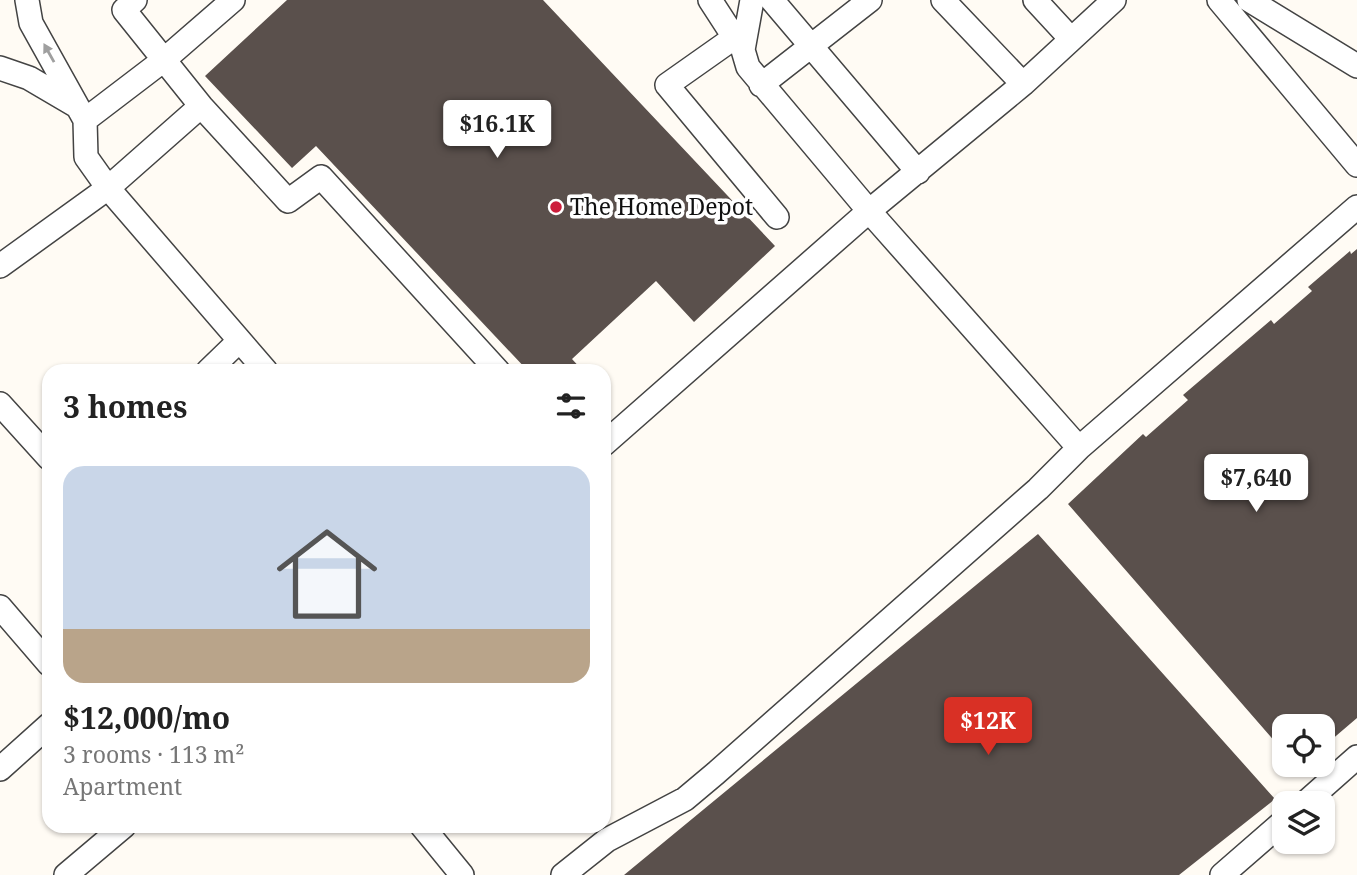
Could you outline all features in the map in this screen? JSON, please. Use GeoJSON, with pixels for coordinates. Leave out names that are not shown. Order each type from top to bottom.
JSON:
{"type":"FeatureCollection","features":[{"type":"Feature","properties":{"kind":"lane"},"geometry":{"type":"LineString","coordinates":[[27,0],[31,23],[80,113],[86,156],[108,188],[260,364]]}},
{"type":"Feature","properties":{"kind":"lane"},"geometry":{"type":"LineString","coordinates":[[135,0],[124,10],[201,106],[288,201],[321,177],[492,364]]}},
{"type":"Feature","properties":{"kind":"lane"},"geometry":{"type":"LineString","coordinates":[[80,113],[165,59],[233,0]]}},
{"type":"Feature","properties":{"kind":"lane"},"geometry":{"type":"LineString","coordinates":[[709,0],[740,33]]}},
{"type":"Feature","properties":{"kind":"lane"},"geometry":{"type":"LineString","coordinates":[[752,0],[740,33],[748,67],[761,85],[1079,448]]}},
{"type":"Feature","properties":{"kind":"lane"},"geometry":{"type":"LineString","coordinates":[[772,0],[918,172]]}},
{"type":"Feature","properties":{"kind":"lane"},"geometry":{"type":"LineString","coordinates":[[761,85],[870,0]]}},
{"type":"Feature","properties":{"kind":"lane"},"geometry":{"type":"LineString","coordinates":[[943,0],[1023,84]]}},
{"type":"Feature","properties":{"kind":"lane"},"geometry":{"type":"LineString","coordinates":[[1035,0],[1072,39]]}},
{"type":"Feature","properties":{"kind":"lane"},"geometry":{"type":"LineString","coordinates":[[611,438],[869,211],[1023,84],[1114,0]]}},
{"type":"Feature","properties":{"kind":"lane"},"geometry":{"type":"LineString","coordinates":[[1219,0],[1357,165]]}},
{"type":"Feature","properties":{"kind":"lane"},"geometry":{"type":"LineString","coordinates":[[1249,0],[1357,66]]}},
{"type":"Feature","properties":{"kind":"lane"},"geometry":{"type":"LineString","coordinates":[[740,33],[667,85],[777,216]]}},
{"type":"Feature","properties":{"kind":"lane"},"geometry":{"type":"LineString","coordinates":[[0,68],[29,78],[80,113]]}},
{"type":"Feature","properties":{"kind":"lane"},"geometry":{"type":"LineString","coordinates":[[1,263],[108,188],[201,106]]}},
{"type":"Feature","properties":{"kind":"lane"},"geometry":{"type":"LineString","coordinates":[[563,875],[607,839],[685,799],[1038,489],[1079,448],[1357,207]]}},
{"type":"Feature","properties":{"kind":"lane"},"geometry":{"type":"LineString","coordinates":[[215,364],[239,341]]}},
{"type":"Feature","properties":{"kind":"lane"},"geometry":{"type":"LineString","coordinates":[[0,404],[8,429],[42,452]]}},
{"type":"Feature","properties":{"kind":"lane"},"geometry":{"type":"LineString","coordinates":[[0,607],[42,656]]}},
{"type":"Feature","properties":{"kind":"lane"},"geometry":{"type":"LineString","coordinates":[[0,769],[42,730]]}},
{"type":"Feature","properties":{"kind":"lane"},"geometry":{"type":"LineString","coordinates":[[1318,791],[1357,757]]}},
{"type":"Feature","properties":{"kind":"lane"},"geometry":{"type":"LineString","coordinates":[[1222,875],[1272,831]]}},
{"type":"Feature","properties":{"kind":"lane"},"geometry":{"type":"LineString","coordinates":[[66,875],[116,833]]}},
{"type":"Feature","properties":{"kind":"lane"},"geometry":{"type":"LineString","coordinates":[[428,833],[462,875]]}},
{"type":"Feature","properties":{"kind":"building","name":"The Home Depot"},"geometry":{"type":"Polygon","coordinates":[[[287,0],[543,0],[775,246],[694,322],[656,281],[572,359],[577,364],[521,364],[316,146],[292,168],[205,76],[287,0]]]}},
{"type":"Feature","properties":{"kind":"building"},"geometry":{"type":"Polygon","coordinates":[[[1357,249],[1357,718],[1335,737],[1335,714],[1272,714],[1272,738],[1068,504],[1143,434],[1146,437],[1188,400],[1183,395],[1271,320],[1274,324],[1312,291],[1308,287],[1350,251],[1351,254],[1357,249]]]}},
{"type":"Feature","properties":{"kind":"building"},"geometry":{"type":"Polygon","coordinates":[[[1038,534],[1272,796],[1272,801],[1179,875],[624,875],[1038,534]]]}},
{"type":"Feature","properties":{"kind":"place","name":"The Home Depot"},"geometry":{"type":"Point","coordinates":[556,207]}}]}
